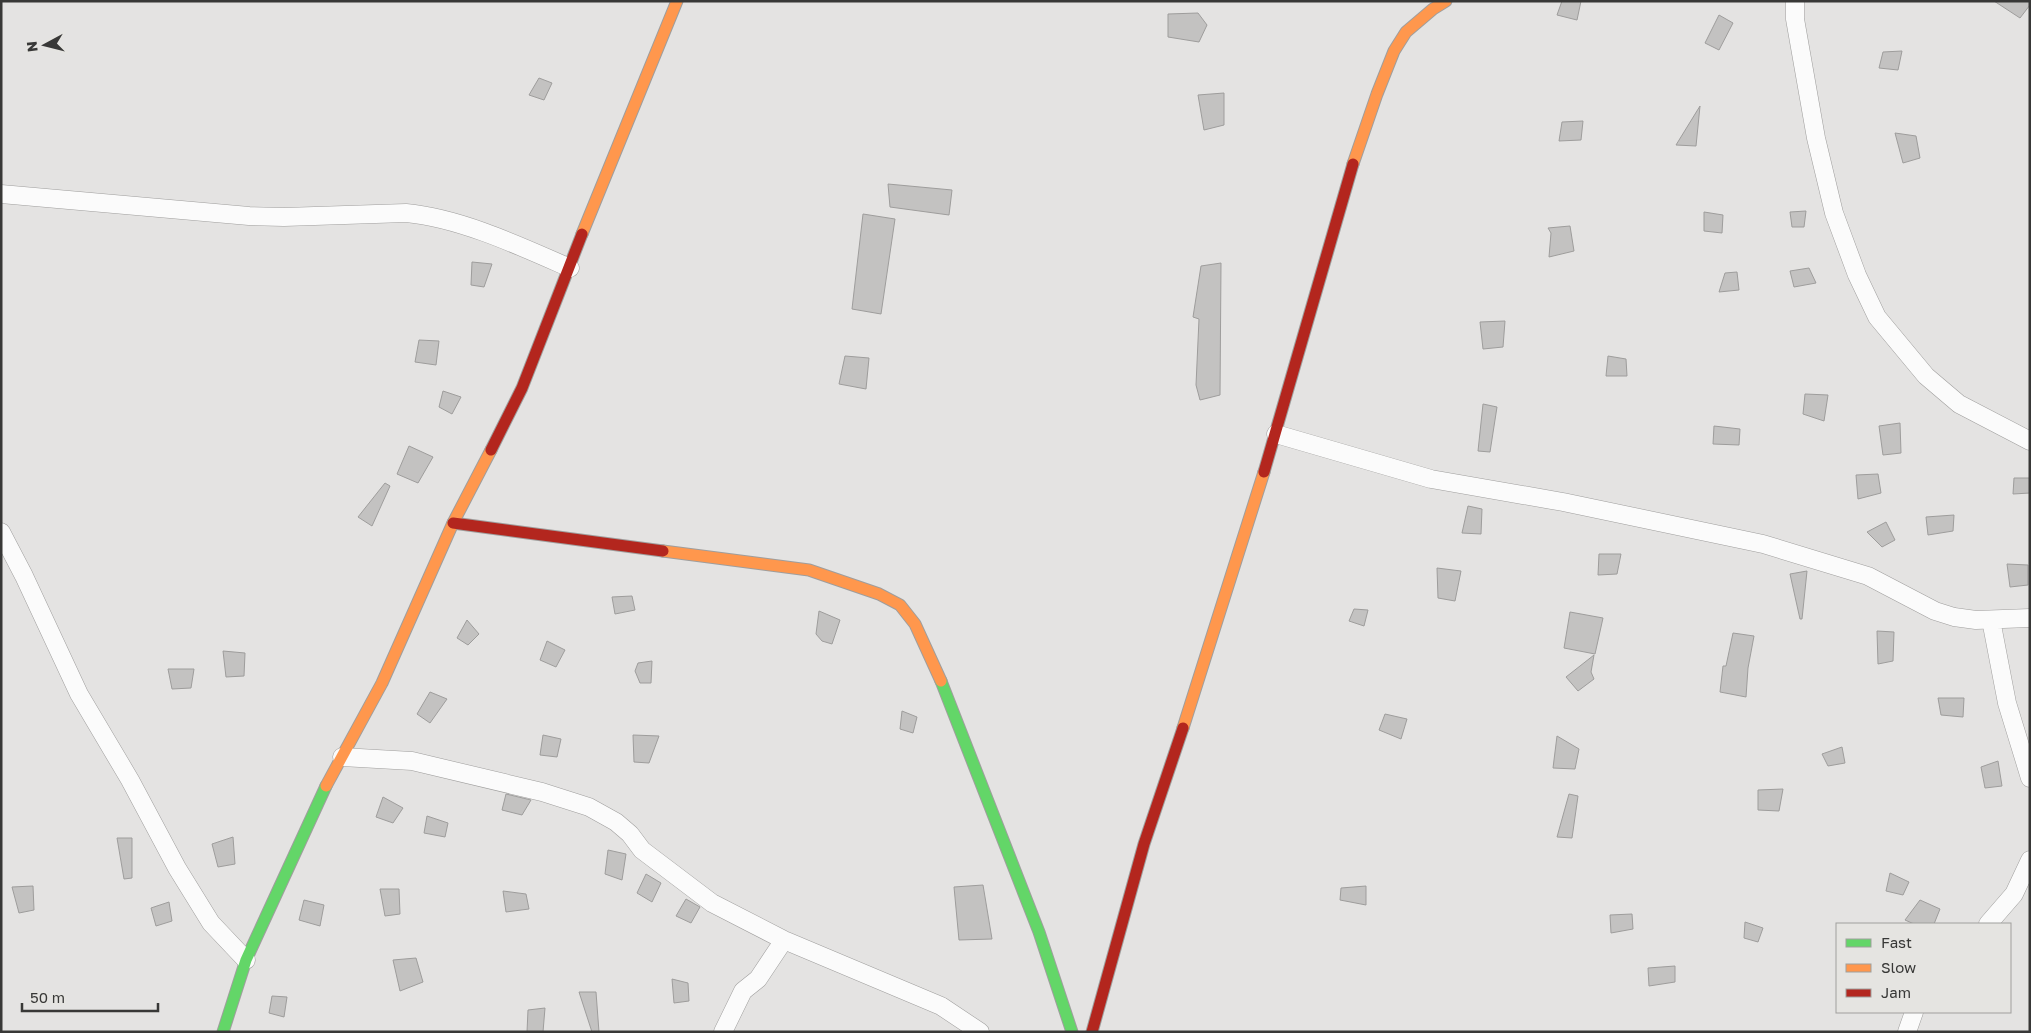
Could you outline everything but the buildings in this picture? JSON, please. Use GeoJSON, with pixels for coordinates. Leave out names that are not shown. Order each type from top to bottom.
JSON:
{"type":"FeatureCollection","features":[{"type":"Feature","properties":{"kind":"street"},"geometry":{"type":"LineString","coordinates":[[223,1032],[246,960],[325,788],[382,683],[453,523],[522,388],[613,156],[677,1]]}},
{"type":"Feature","properties":{"kind":"street"},"geometry":{"type":"LineString","coordinates":[[1092,1032],[1144,844],[1205,663],[1276,434],[1352,168],[1377,94],[1394,51],[1406,32],[1433,9],[1446,1]]}},
{"type":"Feature","properties":{"kind":"street"},"geometry":{"type":"LineString","coordinates":[[1795,1],[1795,19],[1814,129],[1834,213],[1857,275],[1877,317],[1926,376],[1959,404],[2030,441]]}},
{"type":"Feature","properties":{"kind":"street"},"geometry":{"type":"LineString","coordinates":[[1,194],[249,216],[425,214],[520,245],[570,268]]}},
{"type":"Feature","properties":{"kind":"street"},"geometry":{"type":"LineString","coordinates":[[1276,434],[1431,479],[1563,502],[1763,544],[1868,576],[1935,611],[1954,616],[1992,620],[2030,618]]}},
{"type":"Feature","properties":{"kind":"street"},"geometry":{"type":"LineString","coordinates":[[453,523],[809,570],[879,594],[900,605],[915,624],[934,664],[1039,932],[1072,1032]]}},
{"type":"Feature","properties":{"kind":"street"},"geometry":{"type":"LineString","coordinates":[[1,532],[24,576],[79,694],[130,780],[177,868],[211,923],[246,960]]}},
{"type":"Feature","properties":{"kind":"street"},"geometry":{"type":"LineString","coordinates":[[1992,620],[2007,703],[2030,778]]}},
{"type":"Feature","properties":{"kind":"street"},"geometry":{"type":"LineString","coordinates":[[342,757],[422,763],[542,792],[590,807],[616,822],[630,834],[642,850],[712,903],[784,940],[942,1006],[980,1032]]}},
{"type":"Feature","properties":{"kind":"street"},"geometry":{"type":"LineString","coordinates":[[1989,923],[2014,894],[2030,860]]}},
{"type":"Feature","properties":{"kind":"street"},"geometry":{"type":"LineString","coordinates":[[723,1032],[743,991],[758,978],[784,940]]}},
{"type":"Feature","properties":{"kind":"street"},"geometry":{"type":"LineString","coordinates":[[1908,1032],[1914,1013]]}},
{"type":"Feature","properties":{"kind":"traffic: fast"},"geometry":{"type":"LineString","coordinates":[[941,681],[1039,932],[1072,1032]]}},
{"type":"Feature","properties":{"kind":"traffic: fast"},"geometry":{"type":"LineString","coordinates":[[223,1032],[246,960],[326,786]]}},
{"type":"Feature","properties":{"kind":"traffic: slow"},"geometry":{"type":"LineString","coordinates":[[582,234],[677,1]]}},
{"type":"Feature","properties":{"kind":"traffic: slow"},"geometry":{"type":"LineString","coordinates":[[1353,164],[1394,51],[1406,32],[1433,9],[1446,1]]}},
{"type":"Feature","properties":{"kind":"traffic: slow"},"geometry":{"type":"LineString","coordinates":[[326,786],[382,683],[453,523],[491,450]]}},
{"type":"Feature","properties":{"kind":"traffic: slow"},"geometry":{"type":"LineString","coordinates":[[1183,728],[1264,472]]}},
{"type":"Feature","properties":{"kind":"traffic: slow"},"geometry":{"type":"LineString","coordinates":[[663,551],[809,570],[879,594],[900,605],[915,624],[941,681]]}},
{"type":"Feature","properties":{"kind":"traffic: jam"},"geometry":{"type":"LineString","coordinates":[[1264,472],[1353,164]]}},
{"type":"Feature","properties":{"kind":"traffic: jam"},"geometry":{"type":"LineString","coordinates":[[491,450],[522,388],[582,234]]}},
{"type":"Feature","properties":{"kind":"traffic: jam"},"geometry":{"type":"LineString","coordinates":[[453,523],[663,551]]}},
{"type":"Feature","properties":{"kind":"traffic: jam"},"geometry":{"type":"LineString","coordinates":[[1092,1032],[1144,844],[1183,728]]}}]}
